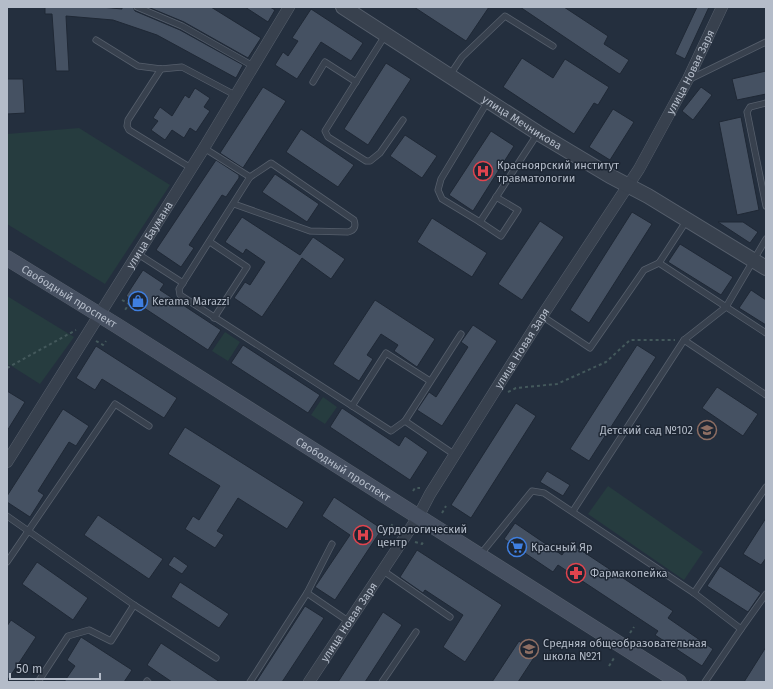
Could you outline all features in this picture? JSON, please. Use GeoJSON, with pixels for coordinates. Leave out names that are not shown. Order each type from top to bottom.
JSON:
{"type":"FeatureCollection","features":[{"type":"Feature","properties":{"kind":"main road","name":"Свободный проспект"},"geometry":{"type":"LineString","coordinates":[[7,258],[480,555],[679,682]]}},
{"type":"Feature","properties":{"kind":"street","name":"улица Баумана"},"geometry":{"type":"LineString","coordinates":[[7,462],[204,148],[289,7]]}},
{"type":"Feature","properties":{"kind":"street","name":"улица Мечникова"},"geometry":{"type":"LineString","coordinates":[[343,7],[538,132],[627,186],[648,196],[766,268]]}},
{"type":"Feature","properties":{"kind":"street","name":"улица Новая Заря"},"geometry":{"type":"LineString","coordinates":[[309,682],[418,516],[542,316],[627,186],[640,169],[688,80],[722,7]]}},
{"type":"Feature","properties":{"kind":"lane"},"geometry":{"type":"LineString","coordinates":[[137,7],[182,26],[253,66]]}},
{"type":"Feature","properties":{"kind":"lane"},"geometry":{"type":"LineString","coordinates":[[449,76],[462,56],[505,16],[553,46]]}},
{"type":"Feature","properties":{"kind":"lane"},"geometry":{"type":"LineString","coordinates":[[386,34],[326,127],[325,131],[328,136],[366,161],[370,161],[380,153],[403,120]]}},
{"type":"Feature","properties":{"kind":"lane"},"geometry":{"type":"LineString","coordinates":[[96,40],[138,66],[161,69],[182,67],[235,95]]}},
{"type":"Feature","properties":{"kind":"lane"},"geometry":{"type":"LineString","coordinates":[[688,80],[766,42]]}},
{"type":"Feature","properties":{"kind":"lane"},"geometry":{"type":"LineString","coordinates":[[313,82],[325,62],[356,82]]}},
{"type":"Feature","properties":{"kind":"lane"},"geometry":{"type":"LineString","coordinates":[[161,69],[128,120],[127,126],[129,130],[191,168]]}},
{"type":"Feature","properties":{"kind":"lane"},"geometry":{"type":"LineString","coordinates":[[488,101],[441,179],[438,190],[442,199],[501,236],[518,210],[496,197]]}},
{"type":"Feature","properties":{"kind":"lane"},"geometry":{"type":"LineString","coordinates":[[766,103],[750,107],[746,112],[766,206]]}},
{"type":"Feature","properties":{"kind":"lane"},"geometry":{"type":"LineString","coordinates":[[480,222],[538,132]]}},
{"type":"Feature","properties":{"kind":"lane"},"geometry":{"type":"LineString","coordinates":[[204,148],[250,177]]}},
{"type":"Feature","properties":{"kind":"lane"},"geometry":{"type":"LineString","coordinates":[[234,204],[310,231],[348,232],[354,229],[355,225],[354,220],[271,163],[250,177],[210,242],[183,282],[179,289],[180,295],[391,431],[404,422],[461,334]]}},
{"type":"Feature","properties":{"kind":"lane"},"geometry":{"type":"LineString","coordinates":[[542,316],[590,348],[644,270],[659,263],[688,220]]}},
{"type":"Feature","properties":{"kind":"lane"},"geometry":{"type":"LineString","coordinates":[[573,511],[684,340],[726,307],[766,239]]}},
{"type":"Feature","properties":{"kind":"lane"},"geometry":{"type":"LineString","coordinates":[[210,242],[247,267],[214,318]]}},
{"type":"Feature","properties":{"kind":"lane"},"geometry":{"type":"LineString","coordinates":[[138,254],[183,282]]}},
{"type":"Feature","properties":{"kind":"lane"},"geometry":{"type":"LineString","coordinates":[[659,263],[766,333]]}},
{"type":"Feature","properties":{"kind":"lane"},"geometry":{"type":"LineString","coordinates":[[684,340],[766,395]]}},
{"type":"Feature","properties":{"kind":"lane"},"geometry":{"type":"LineString","coordinates":[[352,406],[386,353],[430,382]]}},
{"type":"Feature","properties":{"kind":"lane"},"geometry":{"type":"LineString","coordinates":[[7,562],[114,404],[149,426]]}},
{"type":"Feature","properties":{"kind":"lane"},"geometry":{"type":"LineString","coordinates":[[404,422],[455,455]]}},
{"type":"Feature","properties":{"kind":"lane"},"geometry":{"type":"LineString","coordinates":[[694,593],[766,487]]}},
{"type":"Feature","properties":{"kind":"lane"},"geometry":{"type":"LineString","coordinates":[[480,555],[532,491],[544,493],[694,593],[741,629]]}},
{"type":"Feature","properties":{"kind":"lane"},"geometry":{"type":"LineString","coordinates":[[7,516],[134,605],[216,658]]}},
{"type":"Feature","properties":{"kind":"lane"},"geometry":{"type":"LineString","coordinates":[[250,682],[306,593],[332,544]]}},
{"type":"Feature","properties":{"kind":"lane"},"geometry":{"type":"LineString","coordinates":[[382,570],[450,617]]}},
{"type":"Feature","properties":{"kind":"lane"},"geometry":{"type":"LineString","coordinates":[[306,593],[348,621]]}},
{"type":"Feature","properties":{"kind":"lane"},"geometry":{"type":"LineString","coordinates":[[705,682],[766,594]]}},
{"type":"Feature","properties":{"kind":"lane"},"geometry":{"type":"LineString","coordinates":[[38,682],[68,636],[89,630],[111,641],[134,605]]}},
{"type":"Feature","properties":{"kind":"lane"},"geometry":{"type":"LineString","coordinates":[[382,682],[416,632]]}},
{"type":"Feature","properties":{"kind":"path"},"geometry":{"type":"LineString","coordinates":[[7,368],[76,330]]}},
{"type":"Feature","properties":{"kind":"path"},"geometry":{"type":"LineString","coordinates":[[490,401],[516,388],[557,384],[606,362],[630,340],[684,340]]}},
{"type":"Feature","properties":{"kind":"path"},"geometry":{"type":"LineString","coordinates":[[95,341],[103,345],[106,341]]}},
{"type":"Feature","properties":{"kind":"path"},"geometry":{"type":"LineString","coordinates":[[413,491],[415,488],[420,488]]}},
{"type":"Feature","properties":{"kind":"path"},"geometry":{"type":"LineString","coordinates":[[442,513],[446,506]]}},
{"type":"Feature","properties":{"kind":"path"},"geometry":{"type":"LineString","coordinates":[[412,542],[422,544],[423,542]]}},
{"type":"Feature","properties":{"kind":"path"},"geometry":{"type":"LineString","coordinates":[[630,633],[634,627]]}},
{"type":"Feature","properties":{"kind":"path"},"geometry":{"type":"LineString","coordinates":[[609,666],[614,658]]}},
{"type":"Feature","properties":{"kind":"green space"},"geometry":{"type":"Polygon","coordinates":[[[79,128],[170,185],[105,284],[7,224],[7,134],[79,128]]]}},
{"type":"Feature","properties":{"kind":"green space"},"geometry":{"type":"Polygon","coordinates":[[[7,296],[74,337],[40,384],[10,365],[7,365],[7,296]]]}},
{"type":"Feature","properties":{"kind":"green space"},"geometry":{"type":"Polygon","coordinates":[[[225,332],[240,342],[228,361],[212,351],[225,332]]]}},
{"type":"Feature","properties":{"kind":"green space"},"geometry":{"type":"Polygon","coordinates":[[[323,397],[337,407],[325,424],[311,415],[323,397]]]}},
{"type":"Feature","properties":{"kind":"green space"},"geometry":{"type":"Polygon","coordinates":[[[608,486],[703,552],[684,580],[588,514],[608,486]]]}},
{"type":"Feature","properties":{"kind":"building"},"geometry":{"type":"Polygon","coordinates":[[[45,7],[101,7],[122,9],[122,7],[133,7],[135,11],[180,30],[243,65],[236,78],[157,35],[113,20],[66,16],[69,71],[56,71],[52,14],[45,14],[45,7]]]}},
{"type":"Feature","properties":{"kind":"building"},"geometry":{"type":"Polygon","coordinates":[[[148,7],[211,7],[261,38],[248,58],[184,22],[148,7]]]}},
{"type":"Feature","properties":{"kind":"building"},"geometry":{"type":"Polygon","coordinates":[[[245,7],[270,7],[275,10],[268,22],[245,7]]]}},
{"type":"Feature","properties":{"kind":"building"},"geometry":{"type":"Polygon","coordinates":[[[414,7],[489,7],[466,41],[414,7]]]}},
{"type":"Feature","properties":{"kind":"building"},"geometry":{"type":"Polygon","coordinates":[[[520,7],[564,7],[608,36],[604,44],[629,60],[620,74],[520,7]]]}},
{"type":"Feature","properties":{"kind":"building"},"geometry":{"type":"Polygon","coordinates":[[[697,7],[709,7],[685,59],[675,54],[697,7]]]}},
{"type":"Feature","properties":{"kind":"building"},"geometry":{"type":"Polygon","coordinates":[[[311,9],[363,43],[351,61],[321,42],[297,79],[275,65],[283,52],[288,56],[298,41],[292,38],[311,9]]]}},
{"type":"Feature","properties":{"kind":"building"},"geometry":{"type":"Polygon","coordinates":[[[522,58],[553,78],[565,59],[609,87],[598,105],[594,103],[574,134],[503,87],[522,58]]]}},
{"type":"Feature","properties":{"kind":"building"},"geometry":{"type":"Polygon","coordinates":[[[386,63],[411,79],[368,145],[344,129],[386,63]]]}},
{"type":"Feature","properties":{"kind":"building"},"geometry":{"type":"Polygon","coordinates":[[[766,71],[766,94],[737,100],[732,79],[766,71]]]}},
{"type":"Feature","properties":{"kind":"building"},"geometry":{"type":"Polygon","coordinates":[[[7,79],[23,79],[25,113],[7,114],[7,79]]]}},
{"type":"Feature","properties":{"kind":"building"},"geometry":{"type":"Polygon","coordinates":[[[263,87],[286,101],[243,168],[220,153],[263,87]]]}},
{"type":"Feature","properties":{"kind":"building"},"geometry":{"type":"Polygon","coordinates":[[[701,87],[712,95],[693,120],[682,111],[701,87]]]}},
{"type":"Feature","properties":{"kind":"building"},"geometry":{"type":"Polygon","coordinates":[[[195,88],[210,98],[204,107],[210,111],[196,132],[190,128],[184,138],[172,130],[165,140],[151,130],[158,121],[153,118],[160,107],[172,116],[185,95],[189,98],[195,88]]]}},
{"type":"Feature","properties":{"kind":"building"},"geometry":{"type":"Polygon","coordinates":[[[613,109],[634,122],[610,160],[589,147],[613,109]]]}},
{"type":"Feature","properties":{"kind":"building"},"geometry":{"type":"Polygon","coordinates":[[[741,117],[759,210],[737,215],[719,122],[741,117]]]}},
{"type":"Feature","properties":{"kind":"building"},"geometry":{"type":"Polygon","coordinates":[[[301,129],[354,165],[338,187],[286,152],[301,129]]]}},
{"type":"Feature","properties":{"kind":"building"},"geometry":{"type":"Polygon","coordinates":[[[491,131],[514,146],[473,211],[449,195],[491,131]]]}},
{"type":"Feature","properties":{"kind":"building"},"geometry":{"type":"Polygon","coordinates":[[[405,135],[437,156],[422,178],[390,156],[405,135]]]}},
{"type":"Feature","properties":{"kind":"building"},"geometry":{"type":"Polygon","coordinates":[[[216,160],[239,175],[239,178],[226,197],[222,195],[189,245],[194,248],[181,267],[156,250],[216,160]]]}},
{"type":"Feature","properties":{"kind":"building"},"geometry":{"type":"Polygon","coordinates":[[[275,174],[319,204],[307,222],[262,192],[275,174]]]}},
{"type":"Feature","properties":{"kind":"building"},"geometry":{"type":"Polygon","coordinates":[[[632,212],[652,224],[589,323],[570,310],[632,212]]]}},
{"type":"Feature","properties":{"kind":"building"},"geometry":{"type":"Polygon","coordinates":[[[242,217],[300,255],[313,237],[345,259],[331,279],[302,258],[262,317],[234,298],[245,282],[250,285],[265,262],[246,249],[243,254],[225,242],[242,217]]]}},
{"type":"Feature","properties":{"kind":"building"},"geometry":{"type":"Polygon","coordinates":[[[432,218],[487,253],[472,277],[417,242],[432,218]]]}},
{"type":"Feature","properties":{"kind":"building"},"geometry":{"type":"Polygon","coordinates":[[[540,221],[564,237],[522,300],[498,284],[540,221]]]}},
{"type":"Feature","properties":{"kind":"building"},"geometry":{"type":"Polygon","coordinates":[[[718,222],[743,222],[758,232],[750,243],[718,222]]]}},
{"type":"Feature","properties":{"kind":"building"},"geometry":{"type":"Polygon","coordinates":[[[680,244],[733,277],[721,295],[668,262],[680,244]]]}},
{"type":"Feature","properties":{"kind":"building"},"geometry":{"type":"Polygon","coordinates":[[[143,270],[164,284],[160,290],[221,330],[208,350],[126,296],[143,270]]]}},
{"type":"Feature","properties":{"kind":"building"},"geometry":{"type":"Polygon","coordinates":[[[751,290],[766,300],[766,325],[739,308],[751,290]]]}},
{"type":"Feature","properties":{"kind":"building"},"geometry":{"type":"Polygon","coordinates":[[[375,300],[435,339],[417,367],[394,351],[398,345],[381,334],[367,355],[373,359],[359,381],[333,364],[375,300]]]}},
{"type":"Feature","properties":{"kind":"building"},"geometry":{"type":"Polygon","coordinates":[[[473,325],[497,341],[442,426],[417,410],[429,392],[436,397],[468,347],[461,342],[473,325]]]}},
{"type":"Feature","properties":{"kind":"building"},"geometry":{"type":"Polygon","coordinates":[[[243,345],[320,395],[308,413],[231,363],[243,345]]]}},
{"type":"Feature","properties":{"kind":"building"},"geometry":{"type":"Polygon","coordinates":[[[637,345],[656,357],[589,461],[570,449],[637,345]]]}},
{"type":"Feature","properties":{"kind":"building"},"geometry":{"type":"Polygon","coordinates":[[[96,346],[177,398],[164,418],[102,379],[95,390],[76,378],[96,346]]]}},
{"type":"Feature","properties":{"kind":"building"},"geometry":{"type":"Polygon","coordinates":[[[717,387],[758,414],[743,436],[702,408],[717,387]]]}},
{"type":"Feature","properties":{"kind":"building"},"geometry":{"type":"Polygon","coordinates":[[[7,391],[25,402],[7,431],[7,391]]]}},
{"type":"Feature","properties":{"kind":"building"},"geometry":{"type":"Polygon","coordinates":[[[516,403],[536,416],[471,518],[451,505],[516,403]]]}},
{"type":"Feature","properties":{"kind":"building"},"geometry":{"type":"Polygon","coordinates":[[[342,408],[399,446],[405,436],[428,452],[410,480],[330,427],[342,408]]]}},
{"type":"Feature","properties":{"kind":"building"},"geometry":{"type":"Polygon","coordinates":[[[63,409],[89,426],[76,446],[69,442],[38,491],[44,495],[30,517],[7,502],[7,496],[63,409]]]}},
{"type":"Feature","properties":{"kind":"building"},"geometry":{"type":"Polygon","coordinates":[[[185,427],[304,502],[287,529],[238,498],[217,531],[224,535],[215,548],[185,529],[193,516],[199,520],[220,486],[168,454],[185,427]]]}},
{"type":"Feature","properties":{"kind":"building"},"geometry":{"type":"Polygon","coordinates":[[[547,471],[570,485],[563,496],[540,482],[547,471]]]}},
{"type":"Feature","properties":{"kind":"building"},"geometry":{"type":"Polygon","coordinates":[[[334,497],[382,529],[335,600],[315,587],[350,535],[322,516],[334,497]]]}},
{"type":"Feature","properties":{"kind":"building"},"geometry":{"type":"Polygon","coordinates":[[[98,515],[163,559],[149,579],[84,535],[98,515]]]}},
{"type":"Feature","properties":{"kind":"building"},"geometry":{"type":"Polygon","coordinates":[[[766,518],[766,558],[761,565],[743,554],[766,518]]]}},
{"type":"Feature","properties":{"kind":"building"},"geometry":{"type":"Polygon","coordinates":[[[515,523],[562,555],[570,543],[673,611],[668,618],[713,649],[702,666],[655,635],[658,631],[558,565],[553,572],[504,539],[515,523]]]}},
{"type":"Feature","properties":{"kind":"building"},"geometry":{"type":"Polygon","coordinates":[[[417,550],[502,605],[465,662],[443,647],[463,615],[425,590],[423,593],[400,577],[417,550]]]}},
{"type":"Feature","properties":{"kind":"building"},"geometry":{"type":"Polygon","coordinates":[[[174,556],[188,566],[182,574],[168,565],[174,556]]]}},
{"type":"Feature","properties":{"kind":"building"},"geometry":{"type":"Polygon","coordinates":[[[37,562],[88,598],[73,620],[22,584],[37,562]]]}},
{"type":"Feature","properties":{"kind":"building"},"geometry":{"type":"Polygon","coordinates":[[[720,566],[761,593],[748,612],[707,586],[720,566]]]}},
{"type":"Feature","properties":{"kind":"building"},"geometry":{"type":"Polygon","coordinates":[[[180,582],[229,614],[219,628],[171,597],[180,582]]]}},
{"type":"Feature","properties":{"kind":"building"},"geometry":{"type":"Polygon","coordinates":[[[305,606],[324,618],[282,682],[256,682],[305,606]]]}},
{"type":"Feature","properties":{"kind":"building"},"geometry":{"type":"Polygon","coordinates":[[[383,612],[402,625],[365,682],[338,682],[383,612]]]}},
{"type":"Feature","properties":{"kind":"building"},"geometry":{"type":"Polygon","coordinates":[[[11,620],[36,637],[7,681],[7,626],[11,620]]]}},
{"type":"Feature","properties":{"kind":"building"},"geometry":{"type":"Polygon","coordinates":[[[81,637],[132,670],[124,682],[64,682],[75,666],[67,660],[81,637]]]}},
{"type":"Feature","properties":{"kind":"building"},"geometry":{"type":"Polygon","coordinates":[[[519,641],[537,653],[518,682],[492,682],[519,641]]]}},
{"type":"Feature","properties":{"kind":"building"},"geometry":{"type":"Polygon","coordinates":[[[161,643],[220,682],[172,682],[147,665],[161,643]]]}},
{"type":"Feature","properties":{"kind":"building"},"geometry":{"type":"Polygon","coordinates":[[[766,647],[766,682],[744,682],[766,647]]]}},
{"type":"Feature","properties":{"kind":"place","name":"Красноярский институт травматологии"},"geometry":{"type":"Point","coordinates":[483,171]}},
{"type":"Feature","properties":{"kind":"place","name":"Kerama Marazzi"},"geometry":{"type":"Point","coordinates":[138,301]}},
{"type":"Feature","properties":{"kind":"place","name":"Детский сад №102"},"geometry":{"type":"Point","coordinates":[707,430]}},
{"type":"Feature","properties":{"kind":"place","name":"Сурдологический центр"},"geometry":{"type":"Point","coordinates":[363,535]}},
{"type":"Feature","properties":{"kind":"place","name":"Красный Яр"},"geometry":{"type":"Point","coordinates":[517,547]}},
{"type":"Feature","properties":{"kind":"place","name":"Фармакопейка"},"geometry":{"type":"Point","coordinates":[576,573]}},
{"type":"Feature","properties":{"kind":"place","name":"Средняя общеобразовательная школа №21"},"geometry":{"type":"Point","coordinates":[529,649]}}]}
